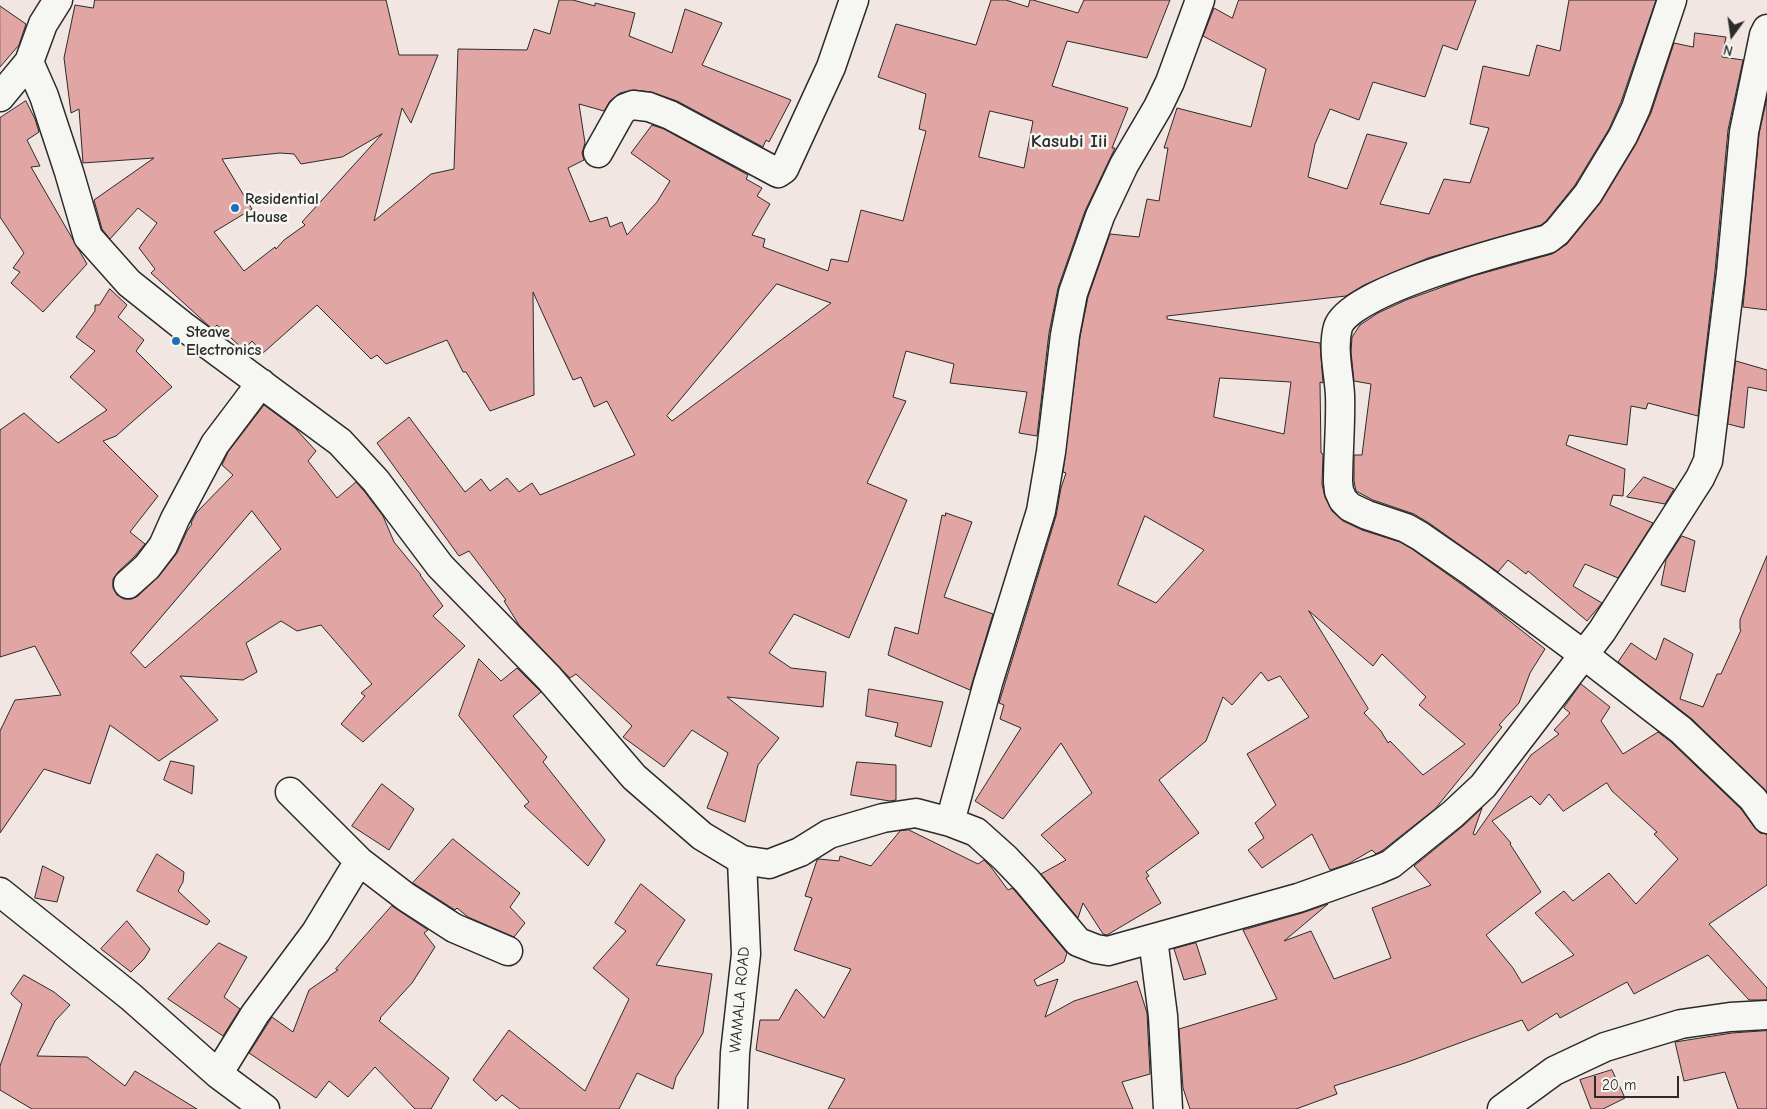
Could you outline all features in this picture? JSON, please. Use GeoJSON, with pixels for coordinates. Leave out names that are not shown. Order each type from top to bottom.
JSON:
{"type":"FeatureCollection","features":[{"type":"Feature","properties":{"kind":"street"},"geometry":{"type":"LineString","coordinates":[[0,97],[29,62],[43,24],[58,0]]}},
{"type":"Feature","properties":{"kind":"street"},"geometry":{"type":"LineString","coordinates":[[598,153],[621,112],[625,108],[634,105],[670,115],[778,173],[784,169],[831,67],[854,0]]}},
{"type":"Feature","properties":{"kind":"street"},"geometry":{"type":"LineString","coordinates":[[950,822],[988,684],[1041,511],[1052,452],[1065,335],[1073,293],[1100,216],[1124,165],[1158,107],[1170,82],[1200,0]]}},
{"type":"Feature","properties":{"kind":"street"},"geometry":{"type":"LineString","coordinates":[[1672,0],[1636,108],[1623,136],[1588,194],[1557,232],[1548,239],[1423,276],[1367,300],[1343,319],[1338,326],[1336,346],[1340,397],[1339,491],[1343,500],[1350,507],[1367,516],[1406,528],[1420,536],[1584,655],[1681,730],[1754,799],[1767,819]]}},
{"type":"Feature","properties":{"kind":"street"},"geometry":{"type":"LineString","coordinates":[[29,62],[44,96],[88,237],[129,283],[183,326],[340,442],[376,481],[440,566],[549,678],[634,777],[702,836],[742,860],[769,864],[800,852],[829,834],[883,818],[916,813],[950,822],[976,832],[1005,858],[1027,880],[1078,942],[1096,949],[1108,951],[1298,898],[1391,864],[1453,814],[1483,786],[1602,631],[1700,478],[1708,461],[1730,283],[1744,132],[1758,61],[1767,29]]}},
{"type":"Feature","properties":{"kind":"street"},"geometry":{"type":"LineString","coordinates":[[128,584],[147,567],[163,546],[214,444],[261,383]]}},
{"type":"Feature","properties":{"kind":"street"},"geometry":{"type":"LineString","coordinates":[[290,792],[359,861],[406,897],[454,928],[508,951]]}},
{"type":"Feature","properties":{"kind":"street","name":"WAMALA ROAD"},"geometry":{"type":"LineString","coordinates":[[733,1109],[735,1053],[746,954],[742,860]]}},
{"type":"Feature","properties":{"kind":"street"},"geometry":{"type":"LineString","coordinates":[[218,1074],[255,1014],[316,932],[359,861]]}},
{"type":"Feature","properties":{"kind":"street"},"geometry":{"type":"LineString","coordinates":[[3,903],[131,997],[249,1104]]}},
{"type":"Feature","properties":{"kind":"street"},"geometry":{"type":"LineString","coordinates":[[1153,938],[1163,1016],[1168,1109]]}},
{"type":"Feature","properties":{"kind":"street"},"geometry":{"type":"LineString","coordinates":[[1502,1109],[1554,1071],[1604,1047],[1681,1024],[1730,1017],[1767,1015]]}},
{"type":"Feature","properties":{"kind":"building"},"geometry":{"type":"Polygon","coordinates":[[[95,0],[386,0],[399,55],[438,55],[411,123],[402,108],[374,221],[431,174],[454,169],[458,49],[527,50],[534,29],[550,34],[559,0],[573,0],[595,6],[595,3],[635,13],[629,36],[672,53],[685,9],[722,23],[702,65],[791,100],[769,142],[766,140],[763,147],[677,101],[651,92],[634,90],[620,93],[610,101],[604,111],[579,104],[585,143],[582,153],[584,160],[568,168],[590,222],[607,217],[610,227],[622,222],[627,235],[657,202],[670,181],[631,153],[652,125],[664,129],[748,175],[746,179],[762,188],[757,196],[770,204],[752,235],[765,239],[763,247],[828,271],[831,259],[848,262],[861,210],[903,221],[926,131],[919,129],[926,94],[878,77],[896,24],[976,45],[991,0],[1006,0],[1028,7],[1030,0],[1033,0],[1078,13],[1084,0],[1170,0],[1147,58],[1067,41],[1052,86],[1128,108],[1112,148],[1115,148],[1085,211],[1058,288],[1049,333],[1037,436],[1019,433],[1027,392],[950,383],[954,364],[906,351],[893,397],[906,401],[867,483],[907,500],[849,638],[794,614],[769,653],[791,668],[826,672],[823,707],[727,697],[779,738],[758,765],[745,822],[707,808],[728,753],[692,730],[664,767],[623,737],[632,726],[576,674],[570,678],[519,625],[504,601],[506,600],[469,551],[459,556],[377,443],[409,417],[465,492],[481,479],[490,491],[507,478],[519,492],[532,483],[540,495],[635,455],[607,401],[594,407],[581,377],[573,380],[533,292],[534,395],[490,411],[466,372],[463,372],[447,340],[386,364],[377,355],[371,359],[317,305],[263,353],[252,341],[244,350],[217,325],[213,329],[210,327],[151,273],[155,269],[139,248],[157,223],[138,208],[110,239],[102,229],[94,200],[154,158],[83,163],[79,109],[71,113],[64,58],[75,5],[93,8],[95,0]],[[990,111],[979,157],[1024,168],[1033,121],[990,111]],[[382,134],[342,157],[301,164],[294,154],[280,153],[222,159],[252,209],[214,232],[244,271],[275,247],[276,249],[284,240],[305,225],[302,222],[382,134]],[[777,284],[667,416],[672,421],[831,303],[777,284]]]}},
{"type":"Feature","properties":{"kind":"building"},"geometry":{"type":"Polygon","coordinates":[[[1239,0],[1476,0],[1457,50],[1443,45],[1425,97],[1373,82],[1359,120],[1330,109],[1315,144],[1308,177],[1347,189],[1367,134],[1407,143],[1380,204],[1429,214],[1444,179],[1470,183],[1489,128],[1470,124],[1483,66],[1529,76],[1537,45],[1560,51],[1569,0],[1656,0],[1621,102],[1609,129],[1575,185],[1541,225],[1428,258],[1364,285],[1346,296],[1167,316],[1167,319],[1320,343],[1323,383],[1320,382],[1321,453],[1323,454],[1322,484],[1325,497],[1332,511],[1343,521],[1362,530],[1400,542],[1412,549],[1478,596],[1545,649],[1530,673],[1519,703],[1499,725],[1502,727],[1435,809],[1383,850],[1376,854],[1372,850],[1348,864],[1330,870],[1312,834],[1262,868],[1248,850],[1264,838],[1255,823],[1276,805],[1247,754],[1309,717],[1280,676],[1268,681],[1261,672],[1232,705],[1223,697],[1206,741],[1159,780],[1199,833],[1146,872],[1149,876],[1146,878],[1161,903],[1107,935],[1103,934],[1083,903],[1078,918],[1041,874],[1066,860],[1041,835],[1092,793],[1061,743],[1003,819],[975,801],[1021,728],[1000,719],[1004,705],[999,703],[1056,516],[1066,473],[1063,472],[1080,337],[1088,297],[1110,234],[1139,237],[1147,199],[1159,201],[1168,148],[1164,148],[1177,108],[1251,127],[1266,69],[1203,36],[1214,8],[1232,18],[1239,0]],[[1220,378],[1214,417],[1284,434],[1291,382],[1220,378]],[[1145,516],[1118,585],[1156,603],[1204,550],[1145,516]],[[1309,611],[1368,709],[1364,713],[1381,731],[1388,743],[1390,741],[1423,775],[1465,744],[1419,705],[1426,697],[1382,654],[1373,666],[1309,611]]]}},
{"type":"Feature","properties":{"kind":"building"},"geometry":{"type":"Polygon","coordinates":[[[0,6],[26,24],[19,45],[0,67],[0,6]]]}},
{"type":"Feature","properties":{"kind":"building"},"geometry":{"type":"Polygon","coordinates":[[[1695,33],[1726,37],[1722,57],[1743,60],[1728,130],[1715,271],[1698,416],[1648,403],[1646,409],[1631,406],[1627,445],[1569,435],[1566,445],[1625,469],[1623,496],[1613,495],[1610,505],[1653,523],[1618,578],[1585,564],[1573,586],[1602,603],[1587,621],[1528,571],[1526,574],[1508,560],[1498,572],[1414,514],[1373,500],[1356,491],[1354,455],[1362,455],[1371,384],[1354,381],[1351,352],[1352,337],[1360,325],[1378,313],[1406,300],[1473,276],[1552,254],[1567,244],[1601,202],[1636,144],[1651,113],[1674,43],[1693,47],[1695,33]]]}},
{"type":"Feature","properties":{"kind":"building"},"geometry":{"type":"Polygon","coordinates":[[[1767,98],[1767,310],[1743,307],[1759,134],[1767,98]]]}},
{"type":"Feature","properties":{"kind":"building"},"geometry":{"type":"Polygon","coordinates":[[[26,101],[39,132],[27,140],[40,166],[31,167],[87,264],[43,312],[11,283],[20,272],[13,268],[24,253],[0,217],[0,118],[26,101]]]}},
{"type":"Feature","properties":{"kind":"building"},"geometry":{"type":"Polygon","coordinates":[[[110,289],[127,305],[118,317],[144,340],[136,351],[172,387],[116,436],[103,441],[158,496],[130,532],[145,544],[113,579],[113,588],[117,595],[124,599],[132,599],[138,596],[159,576],[177,553],[196,513],[233,475],[222,465],[228,452],[264,405],[295,428],[316,451],[308,461],[337,498],[356,482],[364,491],[383,516],[394,542],[443,606],[433,616],[465,646],[363,742],[341,724],[365,696],[361,693],[372,684],[321,625],[297,631],[281,621],[246,643],[257,672],[243,680],[180,676],[218,720],[159,761],[110,725],[90,784],[44,769],[0,833],[0,731],[15,700],[61,695],[35,646],[0,657],[0,430],[24,413],[58,443],[107,410],[70,377],[95,351],[76,337],[95,311],[95,305],[99,305],[110,289]],[[252,511],[131,653],[145,668],[281,549],[252,511]]]}},
{"type":"Feature","properties":{"kind":"building"},"geometry":{"type":"Polygon","coordinates":[[[1736,361],[1767,370],[1767,391],[1748,387],[1744,428],[1728,424],[1736,361]]]}},
{"type":"Feature","properties":{"kind":"building"},"geometry":{"type":"Polygon","coordinates":[[[1644,477],[1674,489],[1665,504],[1627,497],[1644,477]]]}},
{"type":"Feature","properties":{"kind":"building"},"geometry":{"type":"Polygon","coordinates":[[[946,513],[972,522],[944,597],[993,614],[970,690],[888,655],[895,627],[918,634],[942,515],[945,516],[946,513]]]}},
{"type":"Feature","properties":{"kind":"building"},"geometry":{"type":"Polygon","coordinates":[[[1682,536],[1695,541],[1685,592],[1661,585],[1666,560],[1682,536]]]}},
{"type":"Feature","properties":{"kind":"building"},"geometry":{"type":"Polygon","coordinates":[[[1767,556],[1767,792],[1692,719],[1618,662],[1631,643],[1656,660],[1664,638],[1693,654],[1680,699],[1703,707],[1717,674],[1721,674],[1741,630],[1740,620],[1767,556]]]}},
{"type":"Feature","properties":{"kind":"building"},"geometry":{"type":"Polygon","coordinates":[[[479,659],[501,681],[517,668],[541,692],[513,716],[547,757],[543,762],[605,840],[588,866],[524,806],[529,802],[459,716],[479,659]]]}},
{"type":"Feature","properties":{"kind":"building"},"geometry":{"type":"Polygon","coordinates":[[[1581,684],[1610,707],[1601,721],[1623,754],[1658,732],[1671,742],[1741,809],[1760,833],[1767,834],[1767,885],[1709,924],[1767,988],[1767,1000],[1749,1000],[1708,955],[1634,994],[1627,982],[1560,1018],[1557,1013],[1528,1031],[1522,1020],[1405,1063],[1334,1086],[1337,1094],[1296,1109],[1190,1109],[1183,1088],[1179,1029],[1277,999],[1243,930],[1328,904],[1284,941],[1311,931],[1334,979],[1391,958],[1372,908],[1431,885],[1414,866],[1482,808],[1473,834],[1475,835],[1531,755],[1559,734],[1554,730],[1570,713],[1564,708],[1581,684]],[[1607,783],[1563,811],[1549,794],[1540,805],[1531,796],[1492,821],[1511,843],[1541,892],[1486,935],[1513,968],[1522,983],[1574,955],[1535,913],[1564,891],[1573,901],[1609,873],[1636,904],[1678,859],[1654,834],[1657,832],[1612,791],[1607,783]]]}},
{"type":"Feature","properties":{"kind":"building"},"geometry":{"type":"Polygon","coordinates":[[[869,689],[943,702],[931,747],[895,736],[898,723],[866,716],[869,689]]]}},
{"type":"Feature","properties":{"kind":"building"},"geometry":{"type":"Polygon","coordinates":[[[171,761],[194,766],[192,794],[164,780],[171,761]]]}},
{"type":"Feature","properties":{"kind":"building"},"geometry":{"type":"Polygon","coordinates":[[[857,762],[896,765],[896,800],[890,801],[851,795],[857,762]]]}},
{"type":"Feature","properties":{"kind":"building"},"geometry":{"type":"Polygon","coordinates":[[[382,784],[414,809],[389,850],[352,826],[382,784]]]}},
{"type":"Feature","properties":{"kind":"building"},"geometry":{"type":"Polygon","coordinates":[[[909,830],[978,864],[984,860],[1008,890],[1012,888],[1015,891],[1067,953],[1064,962],[1034,980],[1037,986],[1058,979],[1045,1017],[1074,1001],[1137,981],[1147,1013],[1150,1074],[1122,1082],[1133,1109],[828,1109],[845,1079],[756,1050],[760,1020],[779,1020],[796,989],[824,1018],[851,969],[794,950],[812,898],[805,896],[817,860],[839,861],[840,856],[871,866],[900,831],[909,830]]]}},
{"type":"Feature","properties":{"kind":"building"},"geometry":{"type":"Polygon","coordinates":[[[453,839],[520,893],[510,907],[525,923],[514,937],[468,917],[457,908],[455,910],[413,883],[453,839]]]}},
{"type":"Feature","properties":{"kind":"building"},"geometry":{"type":"Polygon","coordinates":[[[157,854],[184,872],[183,882],[178,891],[210,921],[207,925],[137,891],[157,854]]]}},
{"type":"Feature","properties":{"kind":"building"},"geometry":{"type":"Polygon","coordinates":[[[43,866],[64,877],[57,902],[35,898],[43,866]]]}},
{"type":"Feature","properties":{"kind":"building"},"geometry":{"type":"Polygon","coordinates":[[[641,884],[685,920],[656,965],[712,974],[703,1033],[676,1077],[673,1089],[637,1073],[619,1109],[520,1109],[502,1095],[496,1101],[473,1080],[509,1030],[585,1091],[629,999],[593,968],[626,931],[615,923],[641,884]]]}},
{"type":"Feature","properties":{"kind":"building"},"geometry":{"type":"Polygon","coordinates":[[[392,906],[428,930],[424,933],[435,947],[412,983],[379,1021],[449,1078],[431,1109],[415,1109],[375,1067],[348,1097],[329,1081],[316,1098],[249,1053],[272,1017],[293,1032],[309,990],[338,970],[336,969],[392,906]]]}},
{"type":"Feature","properties":{"kind":"building"},"geometry":{"type":"Polygon","coordinates":[[[127,921],[150,949],[144,959],[131,972],[101,949],[127,921]]]}},
{"type":"Feature","properties":{"kind":"building"},"geometry":{"type":"Polygon","coordinates":[[[219,943],[247,957],[224,997],[240,1009],[223,1036],[168,999],[219,943]]]}},
{"type":"Feature","properties":{"kind":"building"},"geometry":{"type":"Polygon","coordinates":[[[1196,943],[1206,974],[1184,980],[1174,949],[1196,943]]]}},
{"type":"Feature","properties":{"kind":"building"},"geometry":{"type":"Polygon","coordinates":[[[24,975],[54,992],[70,1005],[55,1021],[37,1056],[87,1057],[125,1086],[135,1071],[197,1109],[32,1109],[0,1090],[0,1066],[22,1004],[11,994],[24,975]]]}},
{"type":"Feature","properties":{"kind":"building"},"geometry":{"type":"Polygon","coordinates":[[[1767,1031],[1767,1109],[1738,1109],[1725,1072],[1684,1081],[1675,1042],[1732,1033],[1767,1031]]]}},
{"type":"Feature","properties":{"kind":"building"},"geometry":{"type":"Polygon","coordinates":[[[1612,1070],[1625,1098],[1603,1109],[1591,1109],[1580,1080],[1612,1070]]]}},
{"type":"Feature","properties":{"kind":"place","name":"Residential House"},"geometry":{"type":"Point","coordinates":[235,208]}},
{"type":"Feature","properties":{"kind":"place","name":"Steave Electronics"},"geometry":{"type":"Point","coordinates":[176,341]}},
{"type":"Feature","properties":{"kind":"district","name":"Kasubi Iii"},"geometry":{"type":"Point","coordinates":[1069,142]}}]}
